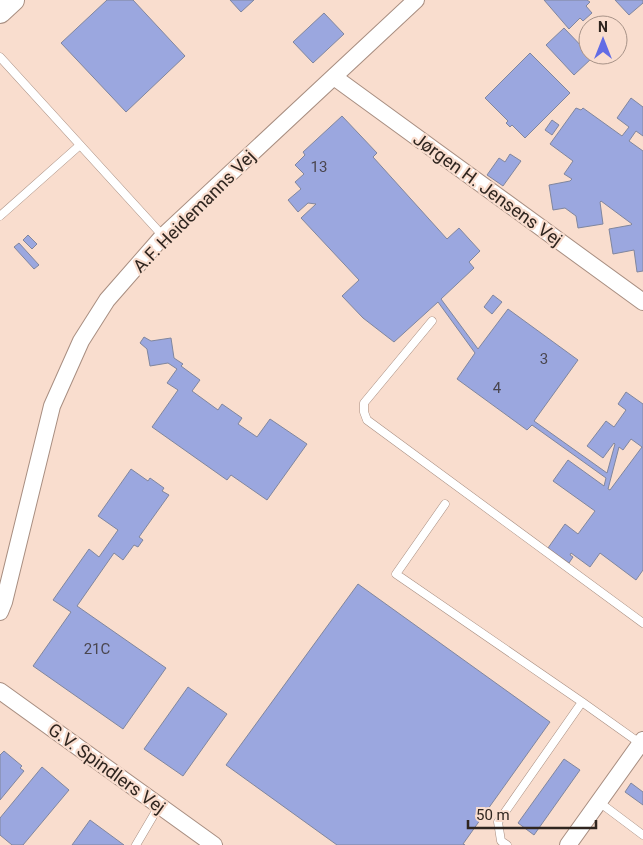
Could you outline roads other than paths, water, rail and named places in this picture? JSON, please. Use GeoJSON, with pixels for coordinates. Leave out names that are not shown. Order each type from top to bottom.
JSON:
{"type":"FeatureCollection","features":[{"type":"Feature","properties":{"kind":"main road"},"geometry":{"type":"LineString","coordinates":[[0,12],[13,0]]}},
{"type":"Feature","properties":{"kind":"street","name":"A.F. Heidemanns Vej"},"geometry":{"type":"LineString","coordinates":[[0,612],[52,406],[81,340],[107,300],[163,236],[416,0]]}},
{"type":"Feature","properties":{"kind":"street","name":"Jørgen H. Jensens Vej"},"geometry":{"type":"LineString","coordinates":[[334,77],[643,302]]}},
{"type":"Feature","properties":{"kind":"street","name":"G.V. Spindlers Vej"},"geometry":{"type":"LineString","coordinates":[[0,691],[212,845]]}},
{"type":"Feature","properties":{"kind":"street"},"geometry":{"type":"LineString","coordinates":[[568,845],[642,742]]}},
{"type":"Feature","properties":{"kind":"lane"},"geometry":{"type":"LineString","coordinates":[[0,57],[163,236]]}},
{"type":"Feature","properties":{"kind":"lane"},"geometry":{"type":"LineString","coordinates":[[0,216],[80,145]]}},
{"type":"Feature","properties":{"kind":"lane"},"geometry":{"type":"LineString","coordinates":[[432,321],[364,403],[364,412],[367,420],[643,623]]}},
{"type":"Feature","properties":{"kind":"lane"},"geometry":{"type":"LineString","coordinates":[[444,504],[396,574],[642,742]]}},
{"type":"Feature","properties":{"kind":"lane"},"geometry":{"type":"LineString","coordinates":[[507,845],[501,841],[498,822],[582,702]]}},
{"type":"Feature","properties":{"kind":"lane"},"geometry":{"type":"LineString","coordinates":[[599,802],[643,835]]}},
{"type":"Feature","properties":{"kind":"lane"},"geometry":{"type":"LineString","coordinates":[[136,845],[159,806]]}}]}
